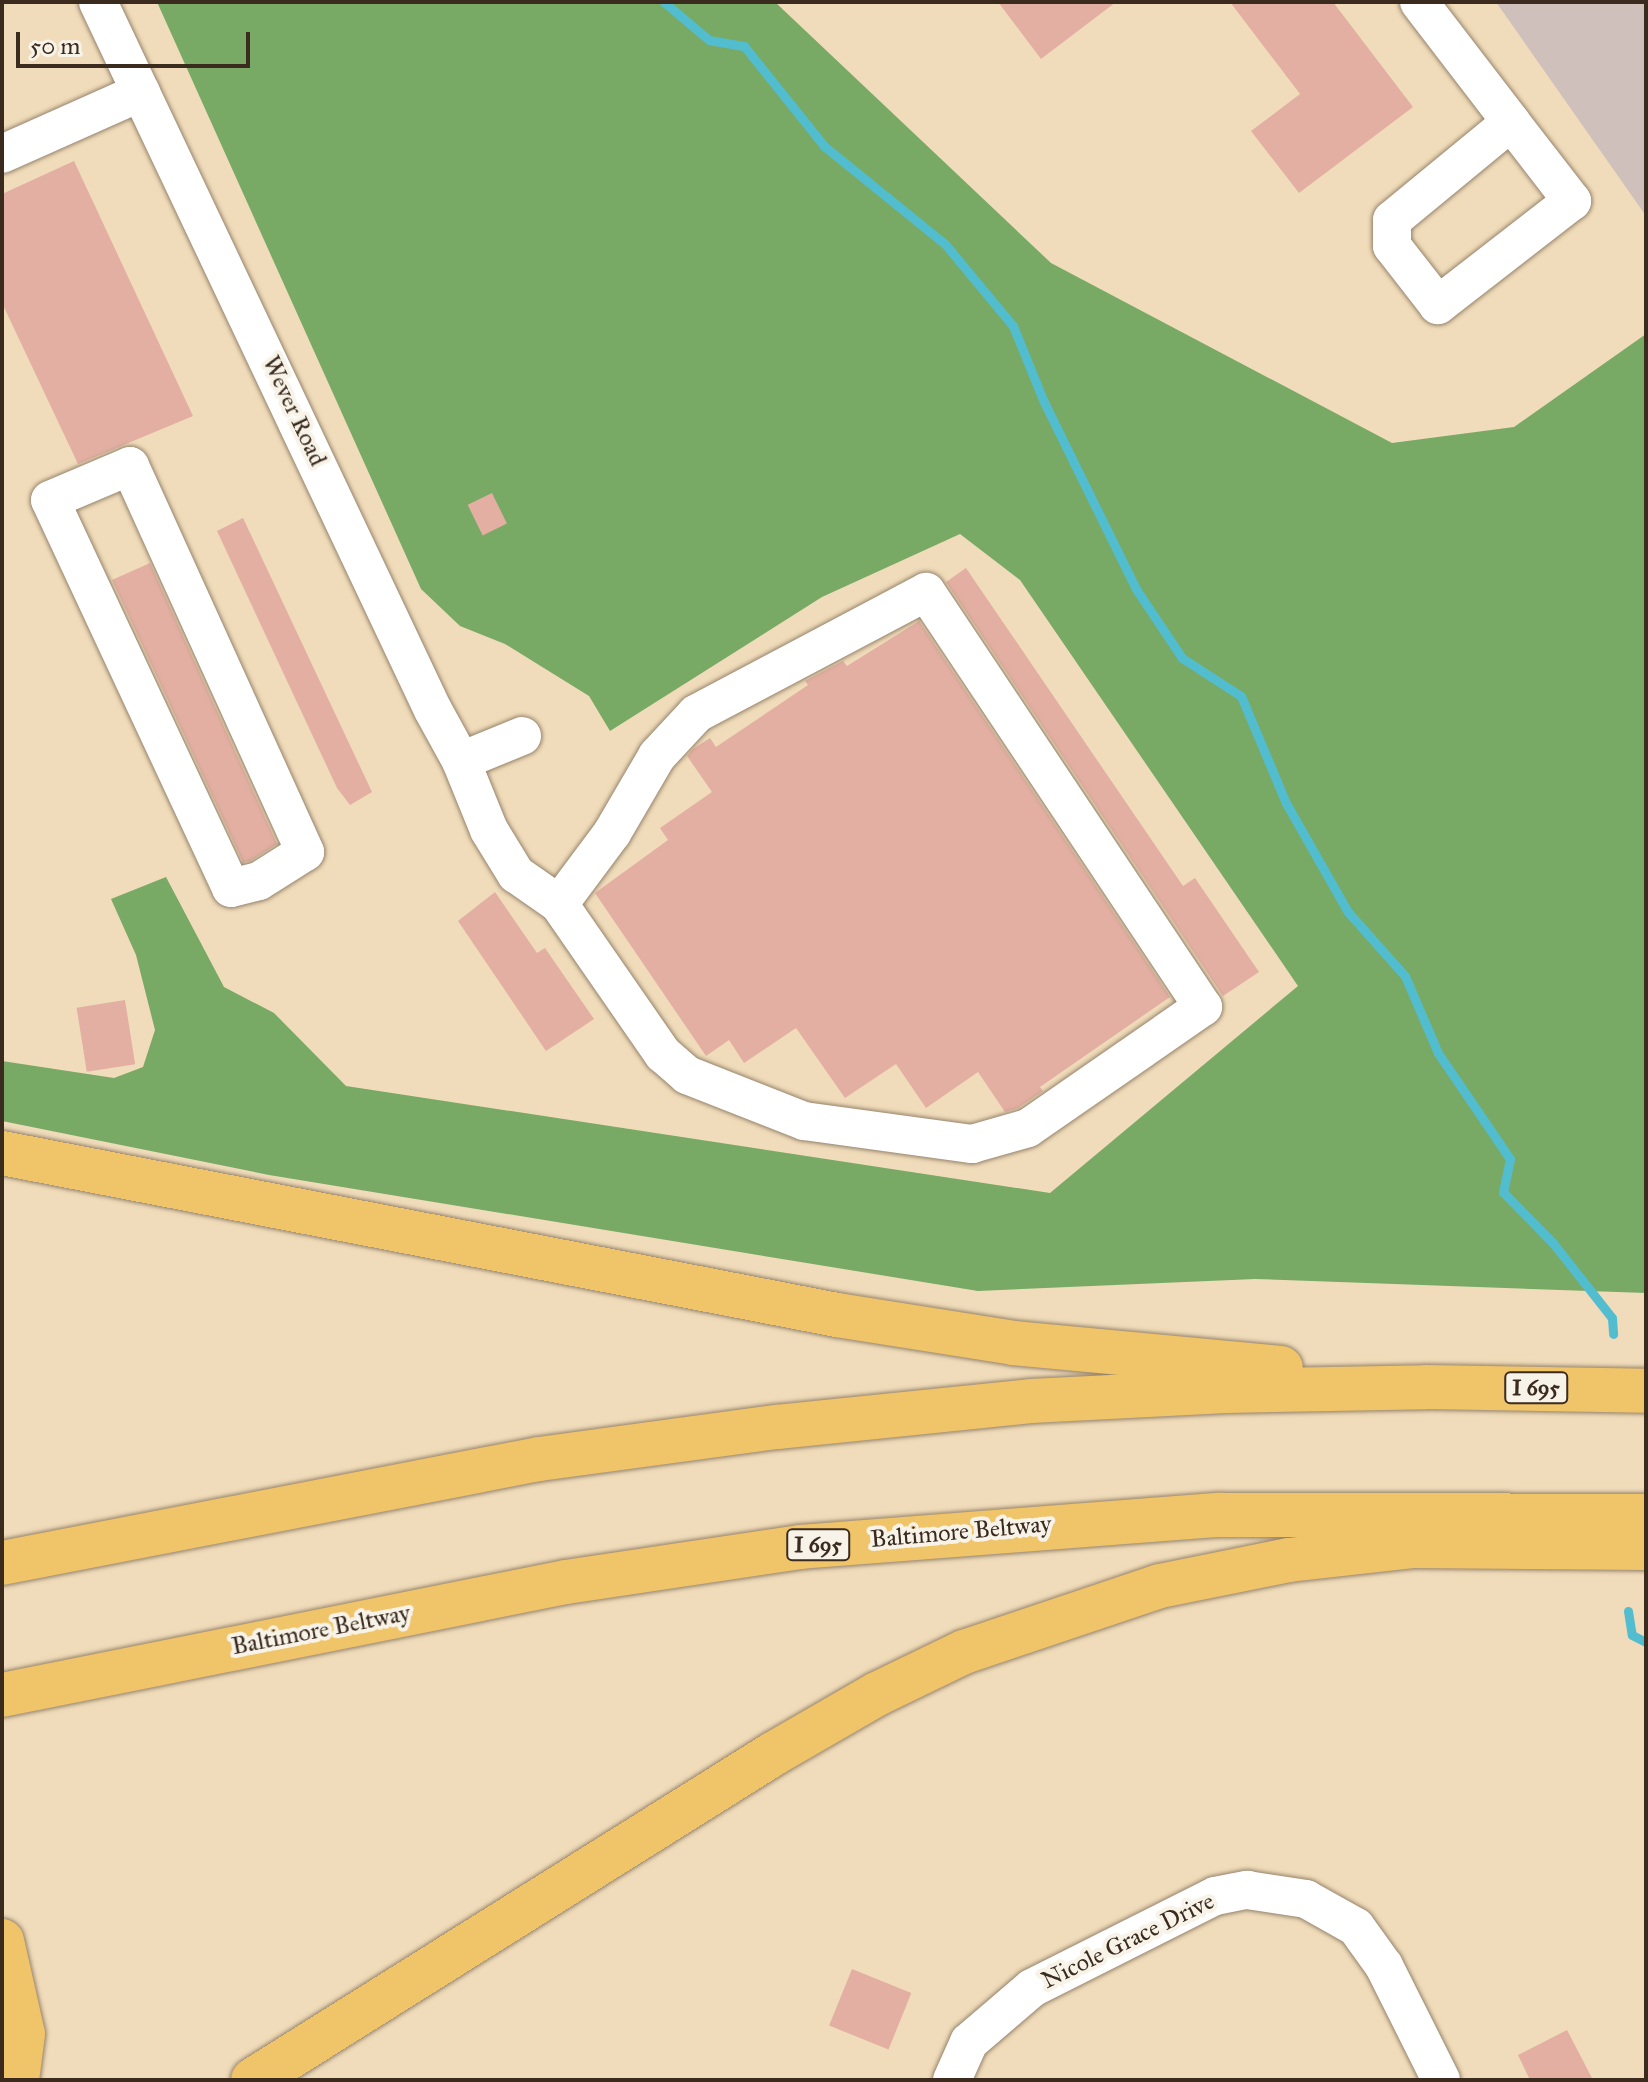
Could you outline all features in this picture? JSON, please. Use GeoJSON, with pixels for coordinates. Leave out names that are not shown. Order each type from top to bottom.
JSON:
{"type":"FeatureCollection","features":[{"type":"Feature","properties":{"kind":"highway"},"geometry":{"type":"LineString","coordinates":[[2,1153],[837,1315],[1013,1343],[1197,1358],[1426,1387]]}},
{"type":"Feature","properties":{"kind":"highway","name":"I 695"},"geometry":{"type":"LineString","coordinates":[[2,1563],[539,1459],[777,1427],[1031,1401],[1426,1387],[1646,1391]]}},
{"type":"Feature","properties":{"kind":"highway","name":"Baltimore Beltway"},"geometry":{"type":"LineString","coordinates":[[2,1695],[566,1582],[800,1547],[1220,1515],[1646,1516]]}},
{"type":"Feature","properties":{"kind":"highway"},"geometry":{"type":"LineString","coordinates":[[253,2080],[773,1754],[877,1694],[964,1652],[1160,1586],[1289,1560],[1414,1546],[1646,1548]]}},
{"type":"Feature","properties":{"kind":"highway"},"geometry":{"type":"LineString","coordinates":[[2,1941],[23,2034],[17,2080]]}},
{"type":"Feature","properties":{"kind":"street","name":"Wever Road"},"geometry":{"type":"LineString","coordinates":[[98,2],[461,761],[489,830],[516,874],[559,904]]}},
{"type":"Feature","properties":{"kind":"street"},"geometry":{"type":"LineString","coordinates":[[1419,2],[1572,201],[1438,305],[1392,246],[1392,220],[1511,122]]}},
{"type":"Feature","properties":{"kind":"street"},"geometry":{"type":"LineString","coordinates":[[2,154],[141,92]]}},
{"type":"Feature","properties":{"kind":"street"},"geometry":{"type":"LineString","coordinates":[[130,466],[305,852],[288,865],[231,888],[50,500],[130,466]]}},
{"type":"Feature","properties":{"kind":"street"},"geometry":{"type":"LineString","coordinates":[[926,592],[1203,1007],[1028,1128],[972,1144],[804,1121],[687,1075],[663,1054],[559,904],[612,833],[657,756],[696,714],[926,592]]}},
{"type":"Feature","properties":{"kind":"street"},"geometry":{"type":"LineString","coordinates":[[461,761],[522,736]]}},
{"type":"Feature","properties":{"kind":"street","name":"Nicole Grace Drive"},"geometry":{"type":"LineString","coordinates":[[952,2080],[969,2042],[1032,1988],[1215,1896],[1247,1890],[1306,1899],[1356,1927],[1384,1966],[1441,2080]]}},
{"type":"Feature","properties":{"kind":"shaded area"},"geometry":{"type":"Polygon","coordinates":[[[1496,2],[1646,2],[1646,216],[1496,2]]]}},
{"type":"Feature","properties":{"kind":"green space"},"geometry":{"type":"Polygon","coordinates":[[[157,2],[775,2],[1051,263],[1392,443],[1514,427],[1646,334],[1646,1293],[1255,1279],[978,1291],[269,1175],[2,1121],[2,1061],[114,1078],[143,1067],[155,1030],[136,955],[111,899],[166,877],[224,987],[274,1013],[346,1086],[1050,1193],[1298,986],[1020,580],[960,534],[822,597],[610,731],[589,696],[505,644],[460,626],[421,589],[157,2]]]}},
{"type":"Feature","properties":{"kind":"building"},"geometry":{"type":"Polygon","coordinates":[[[998,2],[1116,2],[1041,59],[998,2]]]}},
{"type":"Feature","properties":{"kind":"building"},"geometry":{"type":"Polygon","coordinates":[[[1230,2],[1333,2],[1413,107],[1299,193],[1251,131],[1300,94],[1230,2]]]}},
{"type":"Feature","properties":{"kind":"building"},"geometry":{"type":"Polygon","coordinates":[[[74,161],[193,416],[78,464],[2,303],[2,194],[74,161]]]}},
{"type":"Feature","properties":{"kind":"building"},"geometry":{"type":"Polygon","coordinates":[[[492,493],[507,524],[483,535],[468,505],[492,493]]]}},
{"type":"Feature","properties":{"kind":"building"},"geometry":{"type":"Polygon","coordinates":[[[243,518],[372,792],[350,805],[337,788],[217,531],[243,518]]]}},
{"type":"Feature","properties":{"kind":"building"},"geometry":{"type":"Polygon","coordinates":[[[150,563],[277,844],[250,861],[243,862],[112,580],[150,563]]]}},
{"type":"Feature","properties":{"kind":"building"},"geometry":{"type":"Polygon","coordinates":[[[966,568],[1183,886],[1195,878],[1259,972],[1223,996],[946,582],[966,568]]]}},
{"type":"Feature","properties":{"kind":"building"},"geometry":{"type":"Polygon","coordinates":[[[919,621],[1170,997],[1040,1087],[1043,1091],[1018,1108],[1005,1112],[978,1072],[926,1108],[896,1064],[845,1098],[796,1028],[744,1063],[729,1040],[706,1056],[595,893],[668,840],[660,828],[712,792],[687,756],[693,749],[710,738],[716,747],[808,685],[805,681],[843,661],[847,666],[919,621]]]}},
{"type":"Feature","properties":{"kind":"building"},"geometry":{"type":"Polygon","coordinates":[[[495,892],[537,953],[545,948],[594,1019],[546,1051],[458,921],[495,892]]]}},
{"type":"Feature","properties":{"kind":"building"},"geometry":{"type":"Polygon","coordinates":[[[125,1000],[135,1064],[87,1072],[77,1008],[125,1000]]]}},
{"type":"Feature","properties":{"kind":"building"},"geometry":{"type":"Polygon","coordinates":[[[852,1969],[911,1993],[888,2050],[829,2026],[852,1969]]]}},
{"type":"Feature","properties":{"kind":"building"},"geometry":{"type":"Polygon","coordinates":[[[1567,2030],[1593,2080],[1530,2080],[1518,2055],[1567,2030]]]}},
{"type":"Feature","properties":{"kind":"waterway"},"geometry":{"type":"LineString","coordinates":[[664,2],[709,40],[744,46],[824,146],[945,244],[1013,326],[1043,400],[1136,589],[1182,658],[1241,696],[1286,803],[1348,912],[1405,976],[1438,1053],[1510,1159],[1503,1192],[1553,1243],[1612,1318],[1613,1334]]}},
{"type":"Feature","properties":{"kind":"waterway"},"geometry":{"type":"LineString","coordinates":[[1628,1611],[1632,1635],[1646,1642]]}}]}
